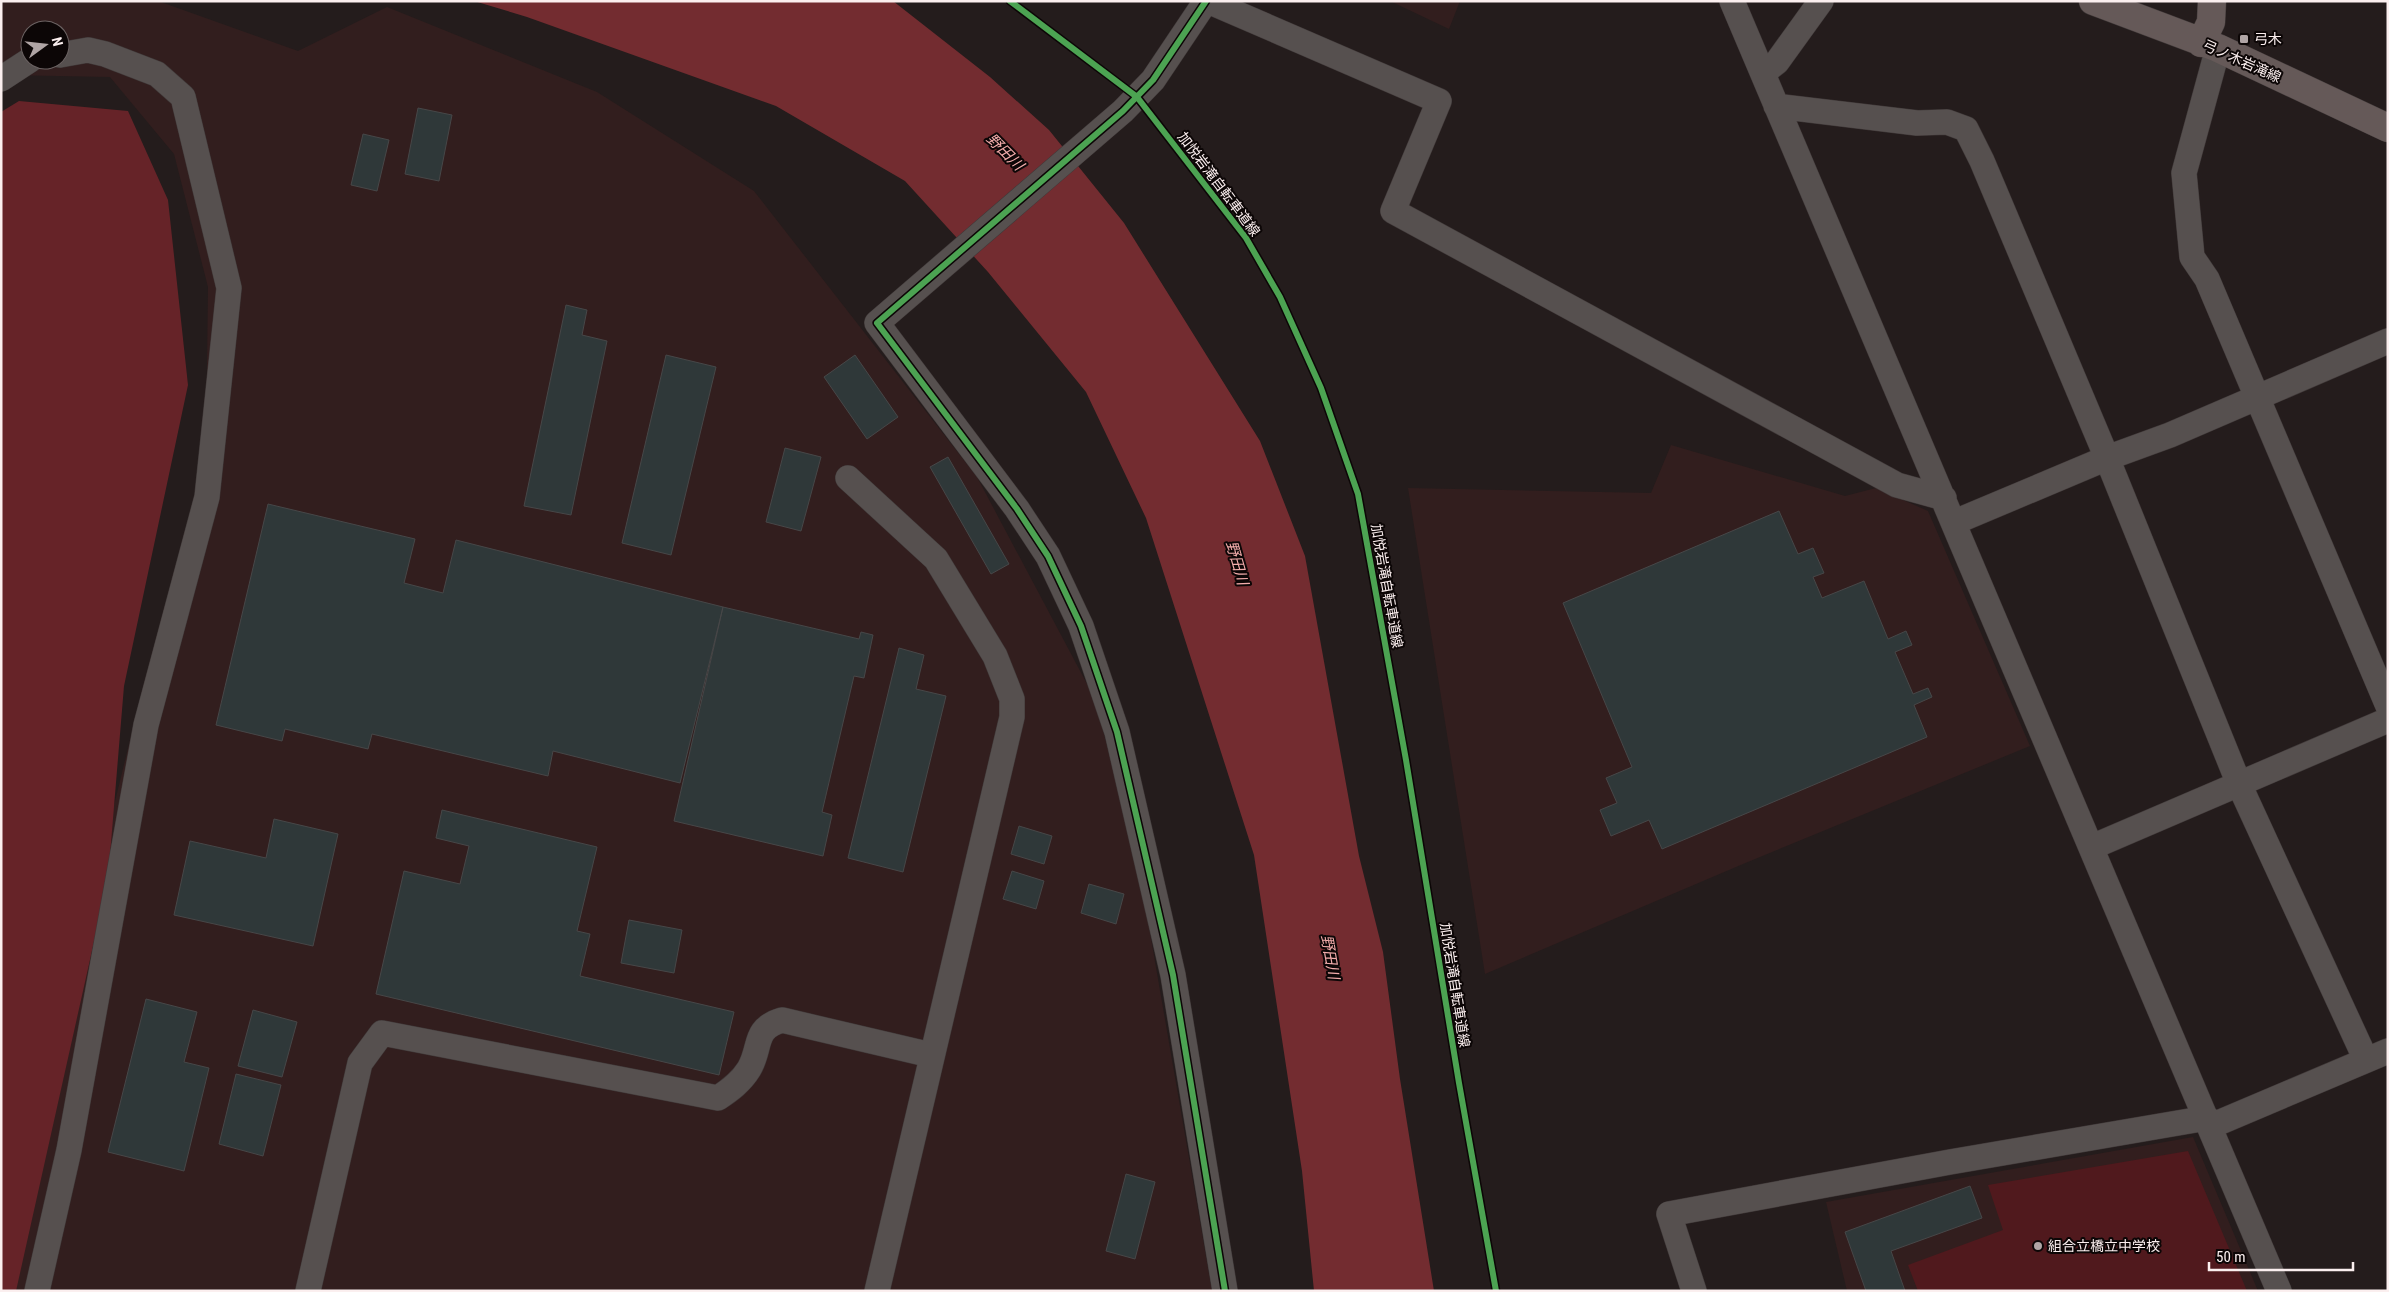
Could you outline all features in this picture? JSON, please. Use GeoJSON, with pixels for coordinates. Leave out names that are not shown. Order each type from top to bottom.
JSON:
{"type":"FeatureCollection","features":[{"type":"Feature","properties":{"kind":"main road","name":"弓ノ木岩滝線"},"geometry":{"type":"LineString","coordinates":[[2093,1],[2209,45],[2388,128]]}},
{"type":"Feature","properties":{"kind":"main road"},"geometry":{"type":"LineString","coordinates":[[2209,45],[2212,1]]}},
{"type":"Feature","properties":{"kind":"street"},"geometry":{"type":"LineString","coordinates":[[1225,1291],[1173,975],[1117,732],[1081,626],[1048,556],[1017,509],[877,323],[1124,111],[1152,80],[1207,1],[1439,101],[1393,211],[1897,486],[1944,498]]}},
{"type":"Feature","properties":{"kind":"street"},"geometry":{"type":"LineString","coordinates":[[1732,1],[1955,522],[2279,1291]]}},
{"type":"Feature","properties":{"kind":"street"},"geometry":{"type":"LineString","coordinates":[[1762,73],[1777,62],[1821,1]]}},
{"type":"Feature","properties":{"kind":"street"},"geometry":{"type":"LineString","coordinates":[[2209,45],[2184,172],[2192,257],[2207,279],[2388,706]]}},
{"type":"Feature","properties":{"kind":"street"},"geometry":{"type":"LineString","coordinates":[[37,1291],[70,1150],[146,725],[207,496],[229,288],[184,97],[157,74],[105,54],[88,50],[70,53]]}},
{"type":"Feature","properties":{"kind":"street"},"geometry":{"type":"LineString","coordinates":[[1,79],[20,67]]}},
{"type":"Feature","properties":{"kind":"street"},"geometry":{"type":"LineString","coordinates":[[1694,1291],[1669,1214],[1950,1162],[2209,1122],[2377,1055],[2239,784],[2107,458],[1982,160],[1966,129],[1947,122],[1917,123],[1776,106]]}},
{"type":"Feature","properties":{"kind":"street"},"geometry":{"type":"LineString","coordinates":[[1955,522],[2107,458],[2170,435],[2388,341]]}},
{"type":"Feature","properties":{"kind":"street"},"geometry":{"type":"LineString","coordinates":[[848,478],[936,560],[995,656],[1012,699],[1012,717],[876,1291]]}},
{"type":"Feature","properties":{"kind":"street"},"geometry":{"type":"LineString","coordinates":[[2092,847],[2388,720]]}},
{"type":"Feature","properties":{"kind":"street"},"geometry":{"type":"LineString","coordinates":[[308,1291],[360,1063],[382,1033],[718,1098],[734,1087],[749,1068],[762,1032],[768,1024],[782,1020],[931,1055]]}},
{"type":"Feature","properties":{"kind":"shaded area"},"geometry":{"type":"Polygon","coordinates":[[[1,1],[158,1],[298,51],[387,7],[597,92],[754,191],[977,477],[1095,699],[1140,875],[1212,1291],[6,1291],[84,928],[143,687],[206,452],[208,287],[174,154],[110,77],[6,75],[1,95],[1,1]]]}},
{"type":"Feature","properties":{"kind":"shaded area"},"geometry":{"type":"Polygon","coordinates":[[[1390,1],[1460,1],[1449,29],[1390,1]]]}},
{"type":"Feature","properties":{"kind":"shaded area"},"geometry":{"type":"Polygon","coordinates":[[[19,101],[128,111],[168,200],[188,385],[124,686],[108,879],[16,1291],[1,1291],[1,112],[19,101]]]}},
{"type":"Feature","properties":{"kind":"shaded area"},"geometry":{"type":"Polygon","coordinates":[[[1671,445],[1845,496],[1876,488],[1928,511],[2030,746],[1743,864],[1485,974],[1408,488],[1651,493],[1671,445]]]}},
{"type":"Feature","properties":{"kind":"shaded area","name":"組合立橋立中学校"},"geometry":{"type":"Polygon","coordinates":[[[2193,1137],[2258,1291],[1847,1291],[1826,1202],[2193,1137]]]}},
{"type":"Feature","properties":{"kind":"shaded area","name":"組合立橋立中学校"},"geometry":{"type":"Polygon","coordinates":[[[2188,1151],[2247,1291],[1918,1291],[1908,1265],[2003,1230],[1988,1185],[2188,1151]]]}},
{"type":"Feature","properties":{"kind":"water","name":"野田川"},"geometry":{"type":"Polygon","coordinates":[[[474,1],[893,1],[990,77],[1049,130],[1124,223],[1260,441],[1305,556],[1359,856],[1383,952],[1400,1079],[1434,1291],[1314,1291],[1302,1171],[1254,855],[1146,518],[1086,392],[988,272],[905,181],[776,106],[527,17],[474,1]]]}},
{"type":"Feature","properties":{"kind":"building"},"geometry":{"type":"Polygon","coordinates":[[[418,108],[452,115],[439,181],[405,174],[418,108]]]}},
{"type":"Feature","properties":{"kind":"building"},"geometry":{"type":"Polygon","coordinates":[[[363,134],[389,140],[377,191],[351,185],[363,134]]]}},
{"type":"Feature","properties":{"kind":"building"},"geometry":{"type":"Polygon","coordinates":[[[566,305],[587,310],[582,335],[607,341],[571,515],[524,506],[566,305]]]}},
{"type":"Feature","properties":{"kind":"building"},"geometry":{"type":"Polygon","coordinates":[[[666,355],[716,367],[671,555],[622,543],[666,355]]]}},
{"type":"Feature","properties":{"kind":"building"},"geometry":{"type":"Polygon","coordinates":[[[855,355],[898,417],[867,439],[824,377],[855,355]]]}},
{"type":"Feature","properties":{"kind":"building"},"geometry":{"type":"Polygon","coordinates":[[[785,448],[821,457],[801,531],[766,522],[785,448]]]}},
{"type":"Feature","properties":{"kind":"building"},"geometry":{"type":"Polygon","coordinates":[[[948,457],[1009,564],[991,574],[930,467],[948,457]]]}},
{"type":"Feature","properties":{"kind":"building"},"geometry":{"type":"Polygon","coordinates":[[[268,504],[415,539],[404,583],[443,593],[456,540],[723,607],[680,783],[553,751],[548,776],[372,734],[368,749],[285,729],[282,741],[216,725],[268,504]]]}},
{"type":"Feature","properties":{"kind":"building"},"geometry":{"type":"Polygon","coordinates":[[[1779,511],[1798,554],[1813,548],[1824,573],[1813,577],[1822,598],[1864,581],[1888,639],[1906,631],[1912,645],[1895,652],[1913,694],[1928,688],[1932,697],[1914,705],[1927,737],[1662,849],[1649,820],[1611,836],[1600,810],[1617,803],[1606,778],[1632,767],[1563,603],[1779,511]]]}},
{"type":"Feature","properties":{"kind":"building"},"geometry":{"type":"Polygon","coordinates":[[[723,607],[859,639],[861,632],[873,635],[864,678],[854,676],[822,812],[832,815],[823,856],[674,821],[723,607]]]}},
{"type":"Feature","properties":{"kind":"building"},"geometry":{"type":"Polygon","coordinates":[[[899,648],[924,655],[916,689],[946,696],[903,872],[848,858],[899,648]]]}},
{"type":"Feature","properties":{"kind":"building"},"geometry":{"type":"Polygon","coordinates":[[[442,810],[597,847],[577,931],[590,934],[580,976],[734,1012],[719,1075],[376,994],[404,871],[460,884],[469,846],[436,838],[442,810]]]}},
{"type":"Feature","properties":{"kind":"building"},"geometry":{"type":"Polygon","coordinates":[[[274,819],[338,834],[313,946],[174,915],[190,841],[266,858],[274,819]]]}},
{"type":"Feature","properties":{"kind":"building"},"geometry":{"type":"Polygon","coordinates":[[[1019,826],[1052,836],[1044,864],[1011,854],[1019,826]]]}},
{"type":"Feature","properties":{"kind":"building"},"geometry":{"type":"Polygon","coordinates":[[[1012,871],[1044,881],[1036,909],[1003,899],[1012,871]]]}},
{"type":"Feature","properties":{"kind":"building"},"geometry":{"type":"Polygon","coordinates":[[[1089,884],[1124,894],[1116,924],[1081,913],[1089,884]]]}},
{"type":"Feature","properties":{"kind":"building"},"geometry":{"type":"Polygon","coordinates":[[[629,920],[682,930],[674,973],[621,963],[629,920]]]}},
{"type":"Feature","properties":{"kind":"building"},"geometry":{"type":"Polygon","coordinates":[[[146,999],[197,1012],[184,1062],[209,1068],[184,1171],[108,1152],[146,999]]]}},
{"type":"Feature","properties":{"kind":"building"},"geometry":{"type":"Polygon","coordinates":[[[253,1010],[297,1022],[282,1077],[238,1066],[253,1010]]]}},
{"type":"Feature","properties":{"kind":"building"},"geometry":{"type":"Polygon","coordinates":[[[236,1074],[281,1085],[263,1156],[219,1144],[236,1074]]]}},
{"type":"Feature","properties":{"kind":"building"},"geometry":{"type":"Polygon","coordinates":[[[1126,1174],[1155,1182],[1135,1259],[1106,1251],[1126,1174]]]}},
{"type":"Feature","properties":{"kind":"building"},"geometry":{"type":"Polygon","coordinates":[[[1970,1186],[1982,1218],[1891,1251],[1905,1291],[1866,1291],[1845,1232],[1970,1186]]]}},
{"type":"Feature","properties":{"kind":"cycle path","name":"加悦岩滝自転車道線"},"geometry":{"type":"LineString","coordinates":[[1010,1],[1137,97],[1246,238],[1280,297],[1321,388],[1358,494],[1406,760],[1459,1083],[1496,1291]]}},
{"type":"Feature","properties":{"kind":"cycle path"},"geometry":{"type":"LineString","coordinates":[[1206,1],[1153,80],[1123,111],[877,323],[1017,509],[1048,556],[1081,626],[1117,732],[1173,975],[1225,1291]]}},
{"type":"Feature","properties":{"kind":"place","name":"弓木"},"geometry":{"type":"Point","coordinates":[2244,39]}},
{"type":"Feature","properties":{"kind":"place","name":"組合立橋立中学校"},"geometry":{"type":"Point","coordinates":[2038,1246]}}]}
